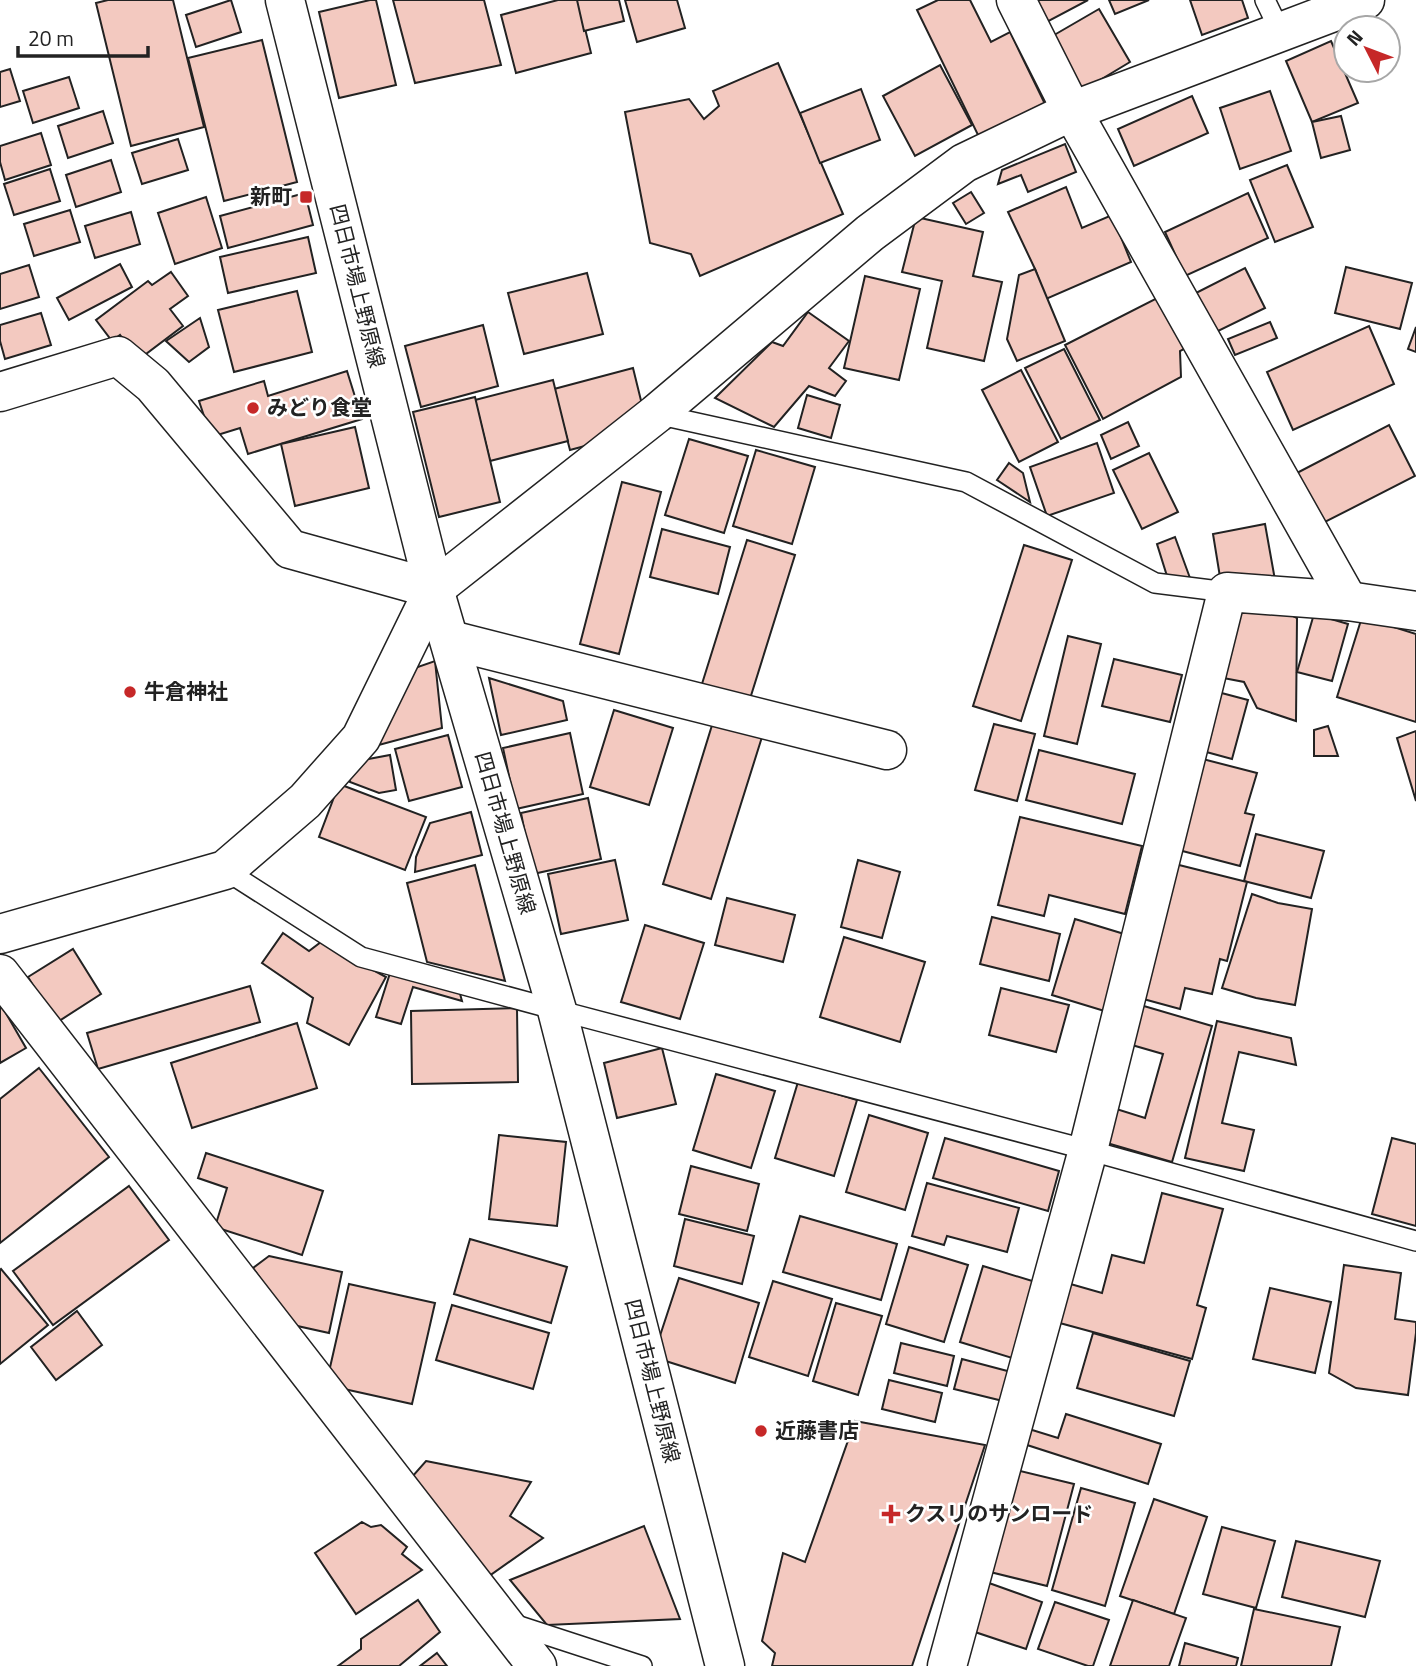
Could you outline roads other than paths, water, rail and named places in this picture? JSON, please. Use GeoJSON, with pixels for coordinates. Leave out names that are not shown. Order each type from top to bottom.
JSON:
{"type":"FeatureCollection","features":[{"type":"Feature","properties":{"kind":"street","name":"四日市場上野原線"},"geometry":{"type":"LineString","coordinates":[[285,0],[435,589],[557,1010],[725,1666]]}},
{"type":"Feature","properties":{"kind":"street"},"geometry":{"type":"LineString","coordinates":[[1016,0],[1072,111],[1348,601]]}},
{"type":"Feature","properties":{"kind":"street"},"geometry":{"type":"LineString","coordinates":[[0,934],[225,870],[305,802],[361,738],[435,589],[656,414],[870,233],[964,163],[1273,16],[1365,0]]}},
{"type":"Feature","properties":{"kind":"street"},"geometry":{"type":"LineString","coordinates":[[0,392],[118,356],[153,385],[290,549],[435,589]]}},
{"type":"Feature","properties":{"kind":"street"},"geometry":{"type":"LineString","coordinates":[[947,1666],[1088,1150],[1227,592],[1348,601],[1416,611]]}},
{"type":"Feature","properties":{"kind":"street"},"geometry":{"type":"LineString","coordinates":[[450,639],[887,750]]}},
{"type":"Feature","properties":{"kind":"street"},"geometry":{"type":"LineString","coordinates":[[0,974],[537,1666]]}},
{"type":"Feature","properties":{"kind":"lane"},"geometry":{"type":"LineString","coordinates":[[656,414],[966,482],[1155,583],[1227,592]]}},
{"type":"Feature","properties":{"kind":"lane"},"geometry":{"type":"LineString","coordinates":[[225,870],[361,957],[1088,1150],[1416,1241]]}},
{"type":"Feature","properties":{"kind":"lane"},"geometry":{"type":"LineString","coordinates":[[502,1621],[642,1666]]}},
{"type":"Feature","properties":{"kind":"place","name":"新町"},"geometry":{"type":"Point","coordinates":[306,197]}},
{"type":"Feature","properties":{"kind":"place","name":"みどり食堂"},"geometry":{"type":"Point","coordinates":[253,408]}},
{"type":"Feature","properties":{"kind":"place","name":"牛倉神社"},"geometry":{"type":"Point","coordinates":[130,692]}},
{"type":"Feature","properties":{"kind":"place","name":"近藤書店"},"geometry":{"type":"Point","coordinates":[761,1431]}},
{"type":"Feature","properties":{"kind":"place","name":"クスリのサンロード"},"geometry":{"type":"Point","coordinates":[891,1514]}}]}
